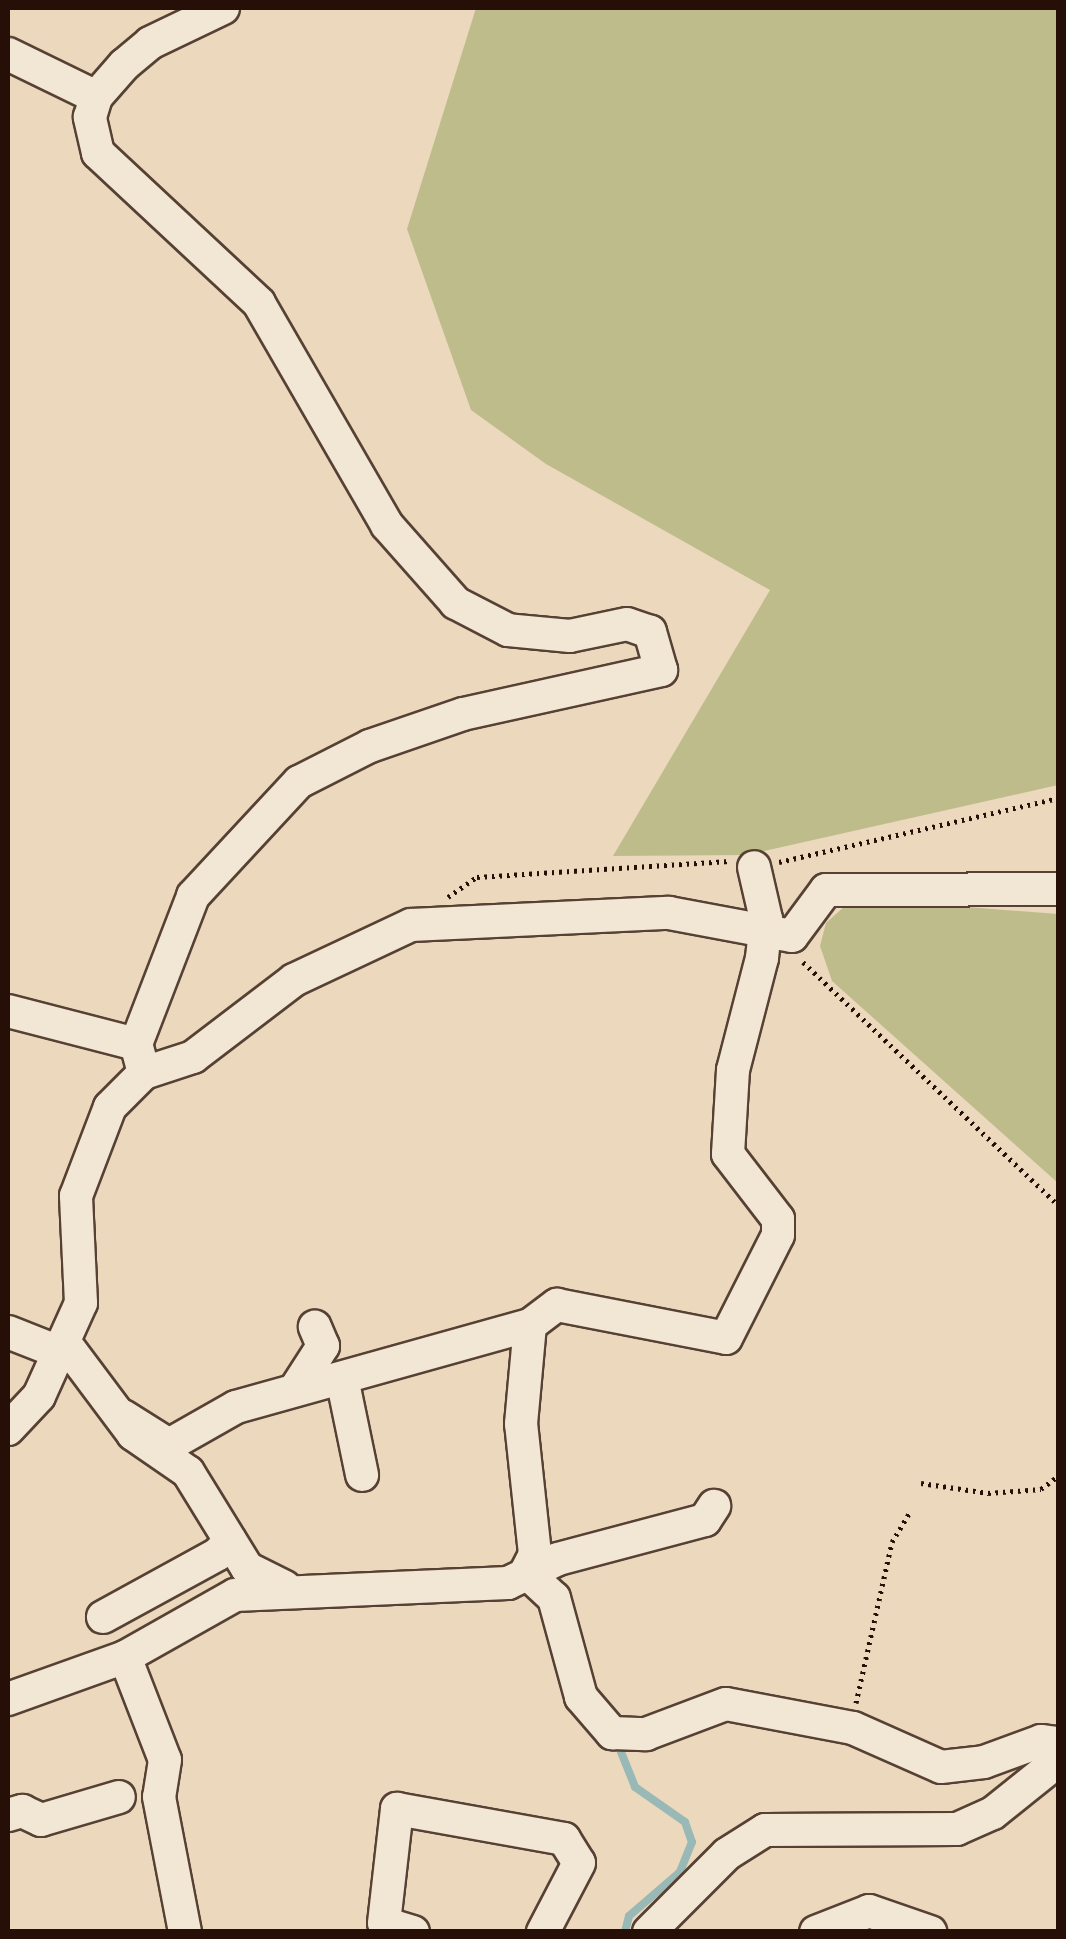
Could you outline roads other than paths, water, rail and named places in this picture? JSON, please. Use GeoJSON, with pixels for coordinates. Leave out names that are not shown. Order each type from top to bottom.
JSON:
{"type":"FeatureCollection","features":[{"type":"Feature","properties":{"kind":"street"},"geometry":{"type":"LineString","coordinates":[[8,1429],[39,1396],[80,1302],[76,1196],[110,1106],[140,1059],[193,896],[300,782],[370,746],[463,714],[661,670],[650,632],[627,624],[570,636],[508,630],[456,603],[387,525],[259,303],[98,153],[90,117],[96,97],[150,43],[223,8]]}},
{"type":"Feature","properties":{"kind":"street"},"geometry":{"type":"LineString","coordinates":[[8,54],[96,97]]}},
{"type":"Feature","properties":{"kind":"street"},"geometry":{"type":"LineString","coordinates":[[754,867],[779,934]]}},
{"type":"Feature","properties":{"kind":"street"},"geometry":{"type":"LineString","coordinates":[[123,1416],[169,1445],[236,1408],[530,1325],[563,1304],[710,1337],[730,1332],[778,1235],[778,1219],[728,1154],[734,1070],[779,934],[826,890],[1058,888]]}},
{"type":"Feature","properties":{"kind":"street"},"geometry":{"type":"LineString","coordinates":[[8,1012],[140,1059],[194,1057],[294,980],[411,924],[668,914],[779,934]]}},
{"type":"Feature","properties":{"kind":"street"},"geometry":{"type":"LineString","coordinates":[[526,1572],[535,1554],[521,1424],[530,1325]]}},
{"type":"Feature","properties":{"kind":"street"},"geometry":{"type":"LineString","coordinates":[[296,1388],[323,1346],[315,1327]]}},
{"type":"Feature","properties":{"kind":"street"},"geometry":{"type":"LineString","coordinates":[[8,1332],[63,1348],[123,1416],[133,1434],[188,1472],[247,1568],[289,1589]]}},
{"type":"Feature","properties":{"kind":"street"},"geometry":{"type":"LineString","coordinates":[[342,1378],[362,1475]]}},
{"type":"Feature","properties":{"kind":"street"},"geometry":{"type":"LineString","coordinates":[[8,1699],[125,1658],[235,1595],[289,1589],[508,1583],[526,1572],[624,1538],[705,1520],[714,1506]]}},
{"type":"Feature","properties":{"kind":"street"},"geometry":{"type":"LineString","coordinates":[[103,1617],[218,1554],[230,1540]]}},
{"type":"Feature","properties":{"kind":"street"},"geometry":{"type":"LineString","coordinates":[[526,1572],[554,1598],[581,1698],[612,1733],[646,1734],[726,1704],[853,1728],[941,1767],[984,1762],[1041,1740],[1058,1742]]}},
{"type":"Feature","properties":{"kind":"street"},"geometry":{"type":"LineString","coordinates":[[125,1658],[165,1760],[159,1797],[184,1926]]}},
{"type":"Feature","properties":{"kind":"street"},"geometry":{"type":"LineString","coordinates":[[648,1932],[727,1854],[765,1830],[957,1829],[994,1813],[1058,1761]]}},
{"type":"Feature","properties":{"kind":"street"},"geometry":{"type":"LineString","coordinates":[[8,1815],[22,1811],[42,1820],[119,1797]]}},
{"type":"Feature","properties":{"kind":"street"},"geometry":{"type":"LineString","coordinates":[[414,1932],[384,1923],[397,1809],[564,1839],[579,1863],[543,1932]]}},
{"type":"Feature","properties":{"kind":"street"},"geometry":{"type":"LineString","coordinates":[[816,1932],[869,1911],[930,1932]]}},
{"type":"Feature","properties":{"kind":"waterway"},"geometry":{"type":"LineString","coordinates":[[621,1752],[635,1787],[685,1822],[692,1842],[680,1872],[629,1916],[625,1932]]}}]}
